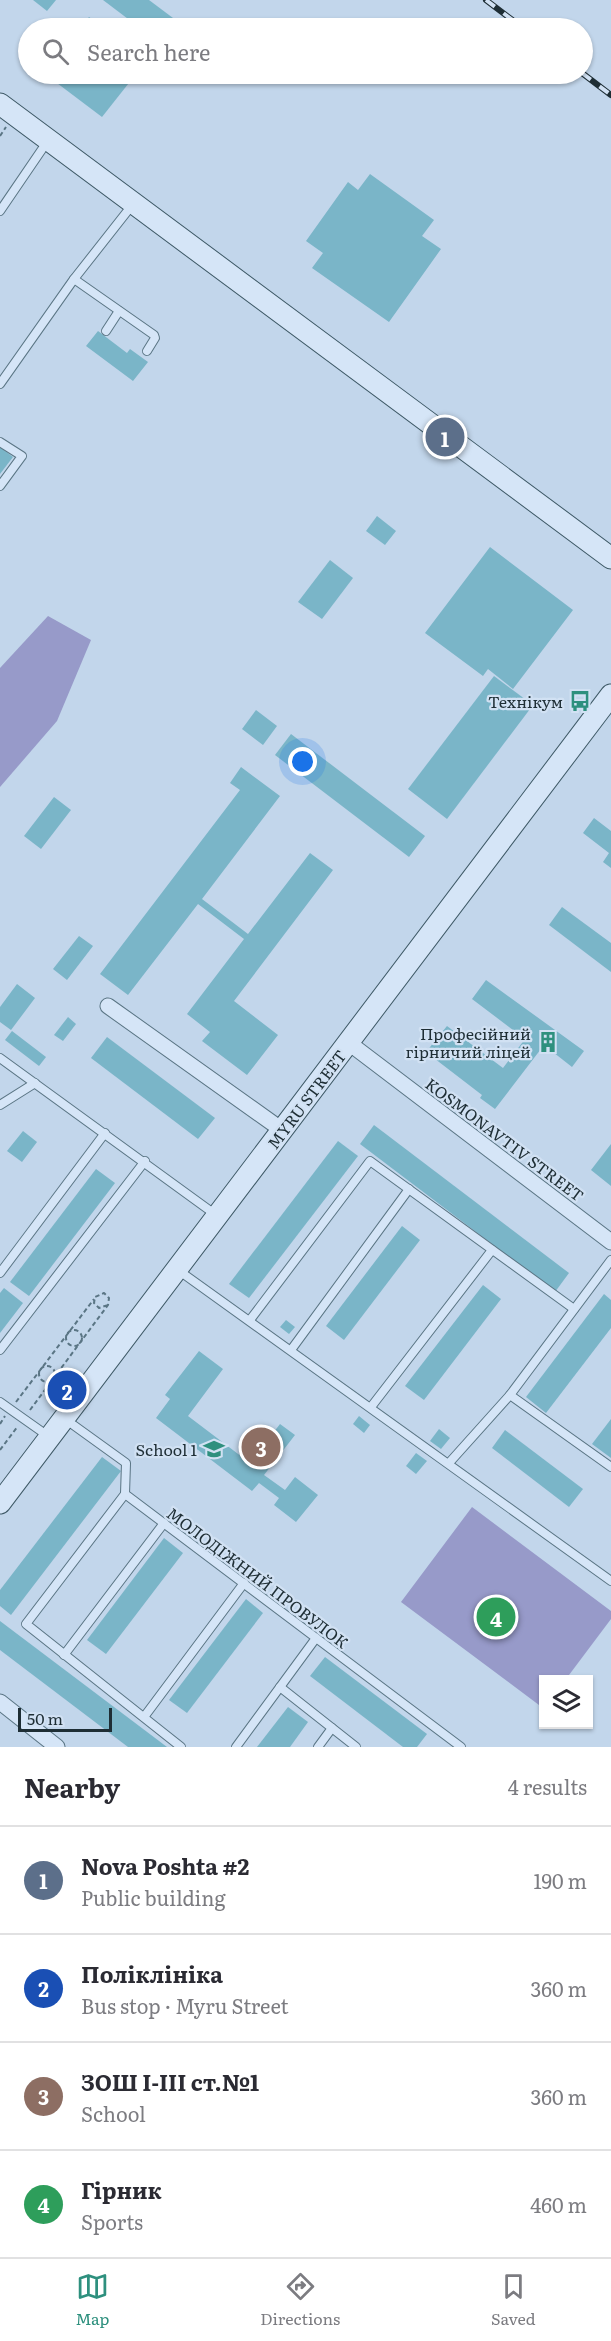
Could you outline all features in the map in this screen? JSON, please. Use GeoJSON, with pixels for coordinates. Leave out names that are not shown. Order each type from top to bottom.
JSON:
{"type":"FeatureCollection","features":[{"type":"Feature","properties":{"kind":"main road"},"geometry":{"type":"LineString","coordinates":[[0,104],[611,558]]}},
{"type":"Feature","properties":{"kind":"main road","name":"MYRU STREET"},"geometry":{"type":"LineString","coordinates":[[0,1503],[611,695]]}},
{"type":"Feature","properties":{"kind":"street"},"geometry":{"type":"LineString","coordinates":[[108,1006],[282,1130]]}},
{"type":"Feature","properties":{"kind":"street","name":"KOSMONAVTIV STREET"},"geometry":{"type":"LineString","coordinates":[[348,1043],[611,1242]]}},
{"type":"Feature","properties":{"kind":"street"},"geometry":{"type":"LineString","coordinates":[[0,1701],[57,1747]]}},
{"type":"Feature","properties":{"kind":"lane"},"geometry":{"type":"LineString","coordinates":[[0,211],[48,140]]}},
{"type":"Feature","properties":{"kind":"lane"},"geometry":{"type":"LineString","coordinates":[[0,384],[74,279],[133,203]]}},
{"type":"Feature","properties":{"kind":"lane"},"geometry":{"type":"LineString","coordinates":[[74,279],[155,336],[147,351]]}},
{"type":"Feature","properties":{"kind":"lane"},"geometry":{"type":"LineString","coordinates":[[106,331],[119,311]]}},
{"type":"Feature","properties":{"kind":"lane"},"geometry":{"type":"LineString","coordinates":[[0,442],[22,456],[0,486]]}},
{"type":"Feature","properties":{"kind":"lane"},"geometry":{"type":"LineString","coordinates":[[0,1058],[145,1161],[217,1216]]}},
{"type":"Feature","properties":{"kind":"lane"},"geometry":{"type":"LineString","coordinates":[[0,1105],[35,1083]]}},
{"type":"Feature","properties":{"kind":"lane"},"geometry":{"type":"LineString","coordinates":[[0,1273],[105,1133]]}},
{"type":"Feature","properties":{"kind":"lane"},"geometry":{"type":"LineString","coordinates":[[0,1350],[145,1161]]}},
{"type":"Feature","properties":{"kind":"lane"},"geometry":{"type":"LineString","coordinates":[[250,1320],[370,1161],[574,1309]]}},
{"type":"Feature","properties":{"kind":"lane"},"geometry":{"type":"LineString","coordinates":[[291,1350],[409,1189]]}},
{"type":"Feature","properties":{"kind":"lane"},"geometry":{"type":"LineString","coordinates":[[371,1407],[492,1250]]}},
{"type":"Feature","properties":{"kind":"lane"},"geometry":{"type":"LineString","coordinates":[[449,1463],[510,1395],[611,1260]]}},
{"type":"Feature","properties":{"kind":"lane"},"geometry":{"type":"LineString","coordinates":[[177,1269],[611,1581]]}},
{"type":"Feature","properties":{"kind":"lane"},"geometry":{"type":"LineString","coordinates":[[510,1395],[611,1467]]}},
{"type":"Feature","properties":{"kind":"lane"},"geometry":{"type":"LineString","coordinates":[[0,1402],[50,1437]]}},
{"type":"Feature","properties":{"kind":"lane"},"geometry":{"type":"LineString","coordinates":[[64,1418],[126,1463],[125,1494],[26,1624],[181,1747]]}},
{"type":"Feature","properties":{"kind":"lane","name":"МОЛОДІЖНИЙ ПРОВУЛОК"},"geometry":{"type":"LineString","coordinates":[[125,1494],[461,1747]]}},
{"type":"Feature","properties":{"kind":"lane"},"geometry":{"type":"LineString","coordinates":[[64,1655],[164,1523]]}},
{"type":"Feature","properties":{"kind":"lane"},"geometry":{"type":"LineString","coordinates":[[144,1718],[244,1583]]}},
{"type":"Feature","properties":{"kind":"lane"},"geometry":{"type":"LineString","coordinates":[[236,1747],[316,1638]]}},
{"type":"Feature","properties":{"kind":"lane"},"geometry":{"type":"LineString","coordinates":[[280,1687],[356,1747]]}},
{"type":"Feature","properties":{"kind":"lane"},"geometry":{"type":"LineString","coordinates":[[318,1747],[332,1728]]}},
{"type":"Feature","properties":{"kind":"lane"},"geometry":{"type":"LineString","coordinates":[[444,1747],[450,1739]]}},
{"type":"Feature","properties":{"kind":"path"},"geometry":{"type":"LineString","coordinates":[[0,1424],[95,1297],[101,1293],[107,1295],[108,1305],[0,1450]]}},
{"type":"Feature","properties":{"kind":"path"},"geometry":{"type":"LineString","coordinates":[[95,1297],[94,1304],[99,1308],[108,1305]]}},
{"type":"Feature","properties":{"kind":"path"},"geometry":{"type":"LineString","coordinates":[[67,1333],[77,1331],[81,1336],[80,1343]]}},
{"type":"Feature","properties":{"kind":"path"},"geometry":{"type":"LineString","coordinates":[[67,1333],[68,1343],[74,1346],[80,1343]]}},
{"type":"Feature","properties":{"kind":"path"},"geometry":{"type":"LineString","coordinates":[[46,1366],[52,1369],[53,1379],[44,1382],[39,1377],[40,1370],[46,1366]]}},
{"type":"Feature","properties":{"kind":"shaded area"},"geometry":{"type":"Polygon","coordinates":[[[48,616],[91,640],[57,721],[0,787],[0,668],[48,616]]]}},
{"type":"Feature","properties":{"kind":"shaded area"},"geometry":{"type":"Polygon","coordinates":[[[472,1507],[611,1611],[611,1619],[569,1675],[539,1675],[539,1705],[401,1602],[472,1507]]]}},
{"type":"Feature","properties":{"kind":"building"},"geometry":{"type":"Polygon","coordinates":[[[33,0],[56,0],[47,11],[33,0]]]}},
{"type":"Feature","properties":{"kind":"building"},"geometry":{"type":"Polygon","coordinates":[[[103,0],[149,0],[173,18],[127,18],[103,0]]]}},
{"type":"Feature","properties":{"kind":"building"},"geometry":{"type":"Polygon","coordinates":[[[58,84],[128,84],[102,117],[58,84]]]}},
{"type":"Feature","properties":{"kind":"building"},"geometry":{"type":"Polygon","coordinates":[[[370,174],[434,220],[422,236],[441,249],[389,322],[312,268],[323,253],[306,241],[348,182],[358,190],[370,174]]]}},
{"type":"Feature","properties":{"kind":"building"},"geometry":{"type":"Polygon","coordinates":[[[98,331],[127,353],[130,349],[148,362],[133,381],[86,346],[98,331]]]}},
{"type":"Feature","properties":{"kind":"building"},"geometry":{"type":"Polygon","coordinates":[[[0,447],[13,457],[0,474],[0,447]]]}},
{"type":"Feature","properties":{"kind":"building"},"geometry":{"type":"Polygon","coordinates":[[[377,516],[396,531],[385,545],[366,531],[377,516]]]}},
{"type":"Feature","properties":{"kind":"building"},"geometry":{"type":"Polygon","coordinates":[[[490,547],[573,610],[513,689],[488,669],[483,676],[425,633],[490,547]]]}},
{"type":"Feature","properties":{"kind":"building"},"geometry":{"type":"Polygon","coordinates":[[[330,560],[353,578],[322,619],[298,602],[330,560]]]}},
{"type":"Feature","properties":{"kind":"building"},"geometry":{"type":"Polygon","coordinates":[[[494,676],[533,705],[447,819],[408,789],[494,676]]]}},
{"type":"Feature","properties":{"kind":"building"},"geometry":{"type":"Polygon","coordinates":[[[256,710],[277,726],[263,745],[242,729],[256,710]]]}},
{"type":"Feature","properties":{"kind":"building"},"geometry":{"type":"Polygon","coordinates":[[[291,734],[425,836],[409,857],[275,755],[291,734]]]}},
{"type":"Feature","properties":{"kind":"building"},"geometry":{"type":"Polygon","coordinates":[[[241,767],[280,796],[202,899],[248,934],[310,853],[333,870],[234,1001],[278,1035],[247,1075],[202,1041],[210,1032],[187,1014],[244,939],[198,904],[128,995],[100,974],[240,790],[230,783],[241,767]]]}},
{"type":"Feature","properties":{"kind":"building"},"geometry":{"type":"Polygon","coordinates":[[[54,797],[71,810],[41,849],[24,836],[54,797]]]}},
{"type":"Feature","properties":{"kind":"building"},"geometry":{"type":"Polygon","coordinates":[[[594,818],[611,831],[611,868],[603,862],[609,853],[583,833],[594,818]]]}},
{"type":"Feature","properties":{"kind":"building"},"geometry":{"type":"Polygon","coordinates":[[[562,907],[611,943],[611,972],[549,925],[562,907]]]}},
{"type":"Feature","properties":{"kind":"building"},"geometry":{"type":"Polygon","coordinates":[[[79,936],[93,946],[67,980],[53,969],[79,936]]]}},
{"type":"Feature","properties":{"kind":"building","name":"Професійний гірничий ліцей"},"geometry":{"type":"Polygon","coordinates":[[[486,980],[584,1051],[572,1067],[544,1045],[495,1109],[480,1098],[482,1095],[426,1052],[447,1026],[503,1068],[525,1039],[472,999],[486,980]]]}},
{"type":"Feature","properties":{"kind":"building"},"geometry":{"type":"Polygon","coordinates":[[[17,984],[35,998],[11,1030],[0,1022],[0,1007],[17,984]]]}},
{"type":"Feature","properties":{"kind":"building"},"geometry":{"type":"Polygon","coordinates":[[[68,1017],[76,1024],[63,1041],[54,1035],[68,1017]]]}},
{"type":"Feature","properties":{"kind":"building"},"geometry":{"type":"Polygon","coordinates":[[[12,1031],[46,1057],[39,1066],[5,1040],[12,1031]]]}},
{"type":"Feature","properties":{"kind":"building"},"geometry":{"type":"Polygon","coordinates":[[[107,1037],[215,1118],[198,1139],[91,1058],[107,1037]]]}},
{"type":"Feature","properties":{"kind":"building"},"geometry":{"type":"Polygon","coordinates":[[[374,1125],[569,1273],[555,1292],[360,1144],[374,1125]]]}},
{"type":"Feature","properties":{"kind":"building"},"geometry":{"type":"Polygon","coordinates":[[[23,1131],[37,1142],[22,1162],[7,1151],[23,1131]]]}},
{"type":"Feature","properties":{"kind":"building"},"geometry":{"type":"Polygon","coordinates":[[[338,1141],[358,1156],[249,1298],[229,1284],[338,1141]]]}},
{"type":"Feature","properties":{"kind":"building"},"geometry":{"type":"Polygon","coordinates":[[[611,1144],[611,1186],[591,1170],[611,1144]]]}},
{"type":"Feature","properties":{"kind":"building"},"geometry":{"type":"Polygon","coordinates":[[[96,1169],[115,1183],[29,1296],[10,1282],[96,1169]]]}},
{"type":"Feature","properties":{"kind":"building"},"geometry":{"type":"Polygon","coordinates":[[[402,1226],[420,1240],[344,1340],[326,1326],[402,1226]]]}},
{"type":"Feature","properties":{"kind":"building"},"geometry":{"type":"Polygon","coordinates":[[[483,1285],[501,1299],[424,1400],[405,1386],[483,1285]]]}},
{"type":"Feature","properties":{"kind":"building"},"geometry":{"type":"Polygon","coordinates":[[[4,1288],[23,1303],[0,1333],[0,1293],[4,1288]]]}},
{"type":"Feature","properties":{"kind":"building"},"geometry":{"type":"Polygon","coordinates":[[[604,1294],[611,1300],[611,1328],[546,1413],[526,1397],[604,1294]]]}},
{"type":"Feature","properties":{"kind":"building"},"geometry":{"type":"Polygon","coordinates":[[[286,1320],[295,1327],[289,1334],[280,1327],[286,1320]]]}},
{"type":"Feature","properties":{"kind":"building","name":"School 1"},"geometry":{"type":"Polygon","coordinates":[[[199,1351],[223,1369],[188,1416],[250,1463],[280,1424],[295,1435],[264,1475],[285,1490],[295,1477],[318,1495],[296,1522],[274,1505],[279,1498],[259,1483],[252,1491],[156,1418],[170,1399],[165,1395],[199,1351]]]}},
{"type":"Feature","properties":{"kind":"building"},"geometry":{"type":"Polygon","coordinates":[[[359,1416],[370,1425],[364,1433],[353,1424],[359,1416]]]}},
{"type":"Feature","properties":{"kind":"building"},"geometry":{"type":"Polygon","coordinates":[[[611,1419],[611,1458],[592,1444],[611,1419]]]}},
{"type":"Feature","properties":{"kind":"building"},"geometry":{"type":"Polygon","coordinates":[[[439,1429],[450,1438],[441,1449],[430,1441],[439,1429]]]}},
{"type":"Feature","properties":{"kind":"building"},"geometry":{"type":"Polygon","coordinates":[[[505,1430],[583,1489],[569,1507],[492,1448],[505,1430]]]}},
{"type":"Feature","properties":{"kind":"building"},"geometry":{"type":"Polygon","coordinates":[[[416,1453],[427,1461],[416,1474],[406,1466],[416,1453]]]}},
{"type":"Feature","properties":{"kind":"building"},"geometry":{"type":"Polygon","coordinates":[[[102,1457],[121,1471],[11,1615],[0,1606],[0,1590],[102,1457]]]}},
{"type":"Feature","properties":{"kind":"building"},"geometry":{"type":"Polygon","coordinates":[[[164,1538],[183,1553],[106,1654],[87,1640],[164,1538]]]}},
{"type":"Feature","properties":{"kind":"building"},"geometry":{"type":"Polygon","coordinates":[[[246,1599],[263,1613],[187,1713],[169,1700],[246,1599]]]}},
{"type":"Feature","properties":{"kind":"building"},"geometry":{"type":"Polygon","coordinates":[[[0,1621],[167,1747],[128,1747],[0,1650],[0,1621]]]}},
{"type":"Feature","properties":{"kind":"building"},"geometry":{"type":"Polygon","coordinates":[[[325,1657],[427,1734],[417,1747],[403,1747],[310,1676],[325,1657]]]}},
{"type":"Feature","properties":{"kind":"building"},"geometry":{"type":"Polygon","coordinates":[[[288,1707],[308,1722],[290,1747],[257,1747],[288,1707]]]}},
{"type":"Feature","properties":{"kind":"railway"},"geometry":{"type":"LineString","coordinates":[[486,0],[510,18]]}},
{"type":"Feature","properties":{"kind":"railway"},"geometry":{"type":"LineString","coordinates":[[593,81],[611,95]]}},
{"type":"Feature","properties":{"kind":"place","name":"Nova Poshta #2"},"geometry":{"type":"Point","coordinates":[445,437]}},
{"type":"Feature","properties":{"kind":"place","name":"Технікум"},"geometry":{"type":"Point","coordinates":[580,701]}},
{"type":"Feature","properties":{"kind":"place","name":"Професійний гірничий ліцей"},"geometry":{"type":"Point","coordinates":[548,1042]}},
{"type":"Feature","properties":{"kind":"place","name":"Поліклініка"},"geometry":{"type":"Point","coordinates":[67,1390]}},
{"type":"Feature","properties":{"kind":"place","name":"ЗОШ I-III ст.№1"},"geometry":{"type":"Point","coordinates":[261,1447]}},
{"type":"Feature","properties":{"kind":"place","name":"School 1"},"geometry":{"type":"Point","coordinates":[214,1449]}},
{"type":"Feature","properties":{"kind":"place","name":"Гірник"},"geometry":{"type":"Point","coordinates":[496,1617]}}]}
